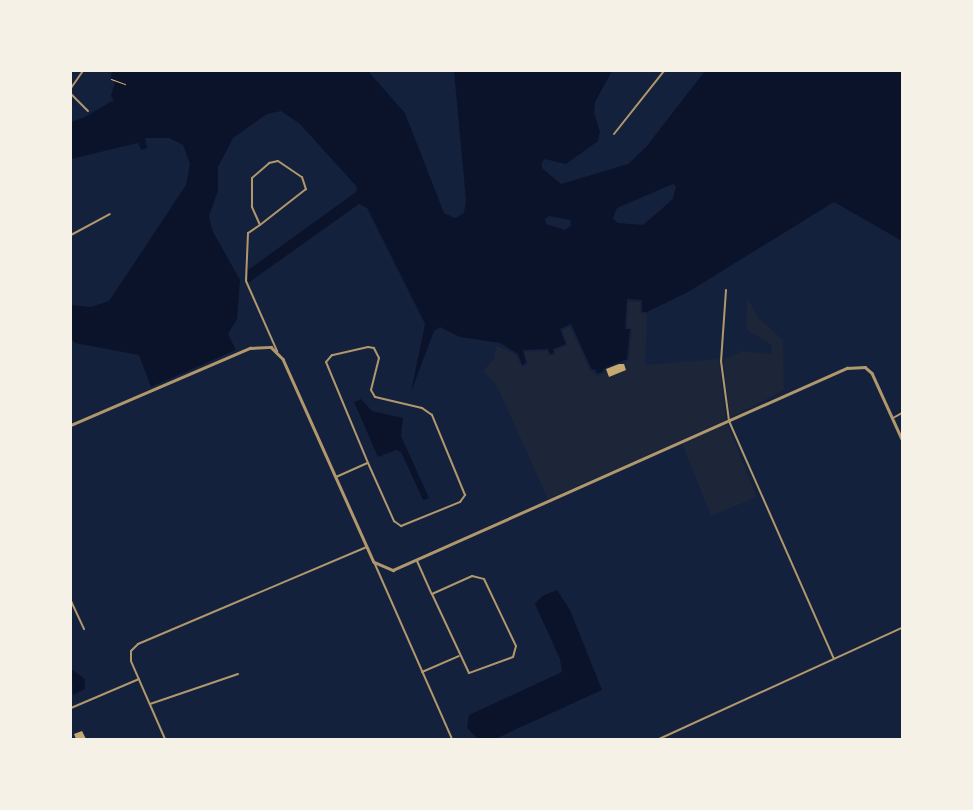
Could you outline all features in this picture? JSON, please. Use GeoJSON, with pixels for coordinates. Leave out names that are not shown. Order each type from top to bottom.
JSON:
{"type":"FeatureCollection","features":[{"type":"Feature","properties":{"kind":"street"},"geometry":{"type":"LineString","coordinates":[[71,88],[83,71]]}},
{"type":"Feature","properties":{"kind":"street"},"geometry":{"type":"LineString","coordinates":[[614,134],[664,71]]}},
{"type":"Feature","properties":{"kind":"street"},"geometry":{"type":"LineString","coordinates":[[71,94],[88,111]]}},
{"type":"Feature","properties":{"kind":"street"},"geometry":{"type":"LineString","coordinates":[[260,225],[252,207],[252,178],[269,164],[278,162],[302,177],[306,189],[260,225],[248,233],[247,288],[336,477],[452,739]]}},
{"type":"Feature","properties":{"kind":"street"},"geometry":{"type":"LineString","coordinates":[[71,236],[110,214]]}},
{"type":"Feature","properties":{"kind":"street"},"geometry":{"type":"LineString","coordinates":[[726,290],[721,361],[729,421],[834,659]]}},
{"type":"Feature","properties":{"kind":"street"},"geometry":{"type":"LineString","coordinates":[[71,424],[250,348],[264,345],[277,351]]}},
{"type":"Feature","properties":{"kind":"street"},"geometry":{"type":"LineString","coordinates":[[368,347],[374,348],[379,358],[372,393],[380,400],[422,408],[432,414],[465,488],[464,499],[401,526],[394,521],[368,463],[326,362],[332,355],[368,347]]}},
{"type":"Feature","properties":{"kind":"street"},"geometry":{"type":"LineString","coordinates":[[374,562],[393,570],[417,561],[729,421],[858,366],[872,373],[902,439]]}},
{"type":"Feature","properties":{"kind":"street"},"geometry":{"type":"LineString","coordinates":[[893,418],[902,413]]}},
{"type":"Feature","properties":{"kind":"street"},"geometry":{"type":"LineString","coordinates":[[336,477],[368,463]]}},
{"type":"Feature","properties":{"kind":"street"},"geometry":{"type":"LineString","coordinates":[[165,739],[138,679],[131,651],[138,644],[367,547]]}},
{"type":"Feature","properties":{"kind":"street"},"geometry":{"type":"LineString","coordinates":[[417,561],[459,656],[467,670],[474,673],[513,657],[516,646],[481,576],[472,576],[432,594]]}},
{"type":"Feature","properties":{"kind":"street"},"geometry":{"type":"LineString","coordinates":[[71,601],[84,629]]}},
{"type":"Feature","properties":{"kind":"street"},"geometry":{"type":"LineString","coordinates":[[659,739],[902,628]]}},
{"type":"Feature","properties":{"kind":"street"},"geometry":{"type":"LineString","coordinates":[[422,672],[459,656]]}},
{"type":"Feature","properties":{"kind":"street"},"geometry":{"type":"LineString","coordinates":[[150,704],[238,674]]}},
{"type":"Feature","properties":{"kind":"street"},"geometry":{"type":"LineString","coordinates":[[71,708],[138,679]]}},
{"type":"Feature","properties":{"kind":"path"},"geometry":{"type":"LineString","coordinates":[[111,79],[125,84]]}},
{"type":"Feature","properties":{"kind":"shaded area"},"geometry":{"type":"Polygon","coordinates":[[[112,71],[368,71],[405,113],[444,213],[455,218],[464,213],[466,200],[454,71],[612,71],[595,102],[594,113],[600,132],[598,141],[566,164],[545,159],[542,162],[542,168],[561,184],[628,164],[646,147],[705,71],[902,71],[902,241],[834,202],[688,292],[647,312],[642,312],[642,300],[627,299],[625,329],[630,329],[627,359],[603,369],[604,371],[597,374],[595,369],[592,370],[571,324],[560,329],[566,344],[553,349],[554,353],[550,354],[548,349],[523,350],[526,363],[522,365],[518,354],[500,343],[460,337],[440,327],[434,331],[411,392],[425,324],[367,208],[359,204],[248,283],[248,270],[356,192],[357,187],[300,124],[281,111],[267,114],[233,138],[218,167],[218,191],[209,216],[212,230],[240,280],[237,319],[228,334],[236,350],[151,387],[139,355],[75,343],[71,338],[71,305],[91,307],[109,301],[186,185],[190,164],[183,145],[169,138],[145,138],[147,148],[141,150],[138,143],[71,159],[71,122],[85,117],[114,100],[111,96],[115,82],[111,79],[112,71]],[[673,184],[617,208],[613,218],[618,223],[643,225],[673,199],[676,186],[673,184]],[[549,216],[545,219],[546,224],[565,230],[571,225],[570,220],[549,216]]]}},
{"type":"Feature","properties":{"kind":"shaded area"},"geometry":{"type":"Polygon","coordinates":[[[747,297],[758,318],[783,340],[784,390],[730,418],[723,360],[742,351],[771,354],[772,345],[747,330],[747,297]]]}},
{"type":"Feature","properties":{"kind":"shaded area"},"geometry":{"type":"Polygon","coordinates":[[[628,302],[640,302],[640,313],[647,314],[645,365],[719,359],[726,420],[548,499],[497,386],[483,371],[494,359],[496,346],[515,354],[522,367],[528,364],[524,352],[547,351],[549,356],[554,355],[555,350],[567,345],[562,330],[570,327],[590,370],[597,376],[605,373],[629,360],[632,329],[627,327],[628,302]]]}},
{"type":"Feature","properties":{"kind":"shaded area"},"geometry":{"type":"Polygon","coordinates":[[[361,399],[372,411],[403,418],[401,436],[429,498],[423,500],[401,452],[396,450],[378,457],[354,402],[361,399]]]}},
{"type":"Feature","properties":{"kind":"shaded area"},"geometry":{"type":"Polygon","coordinates":[[[727,424],[757,497],[711,516],[682,442],[727,424]]]}},
{"type":"Feature","properties":{"kind":"shaded area"},"geometry":{"type":"Polygon","coordinates":[[[557,590],[570,610],[602,690],[495,739],[478,739],[467,728],[469,715],[562,672],[560,659],[535,604],[542,596],[557,590]]]}},
{"type":"Feature","properties":{"kind":"shaded area"},"geometry":{"type":"Polygon","coordinates":[[[71,669],[85,679],[85,689],[73,695],[71,669]]]}},
{"type":"Feature","properties":{"kind":"building"},"geometry":{"type":"Polygon","coordinates":[[[624,364],[626,370],[609,377],[606,369],[624,364]]]}},
{"type":"Feature","properties":{"kind":"building"},"geometry":{"type":"Polygon","coordinates":[[[82,731],[86,739],[76,739],[74,734],[82,731]]]}}]}
